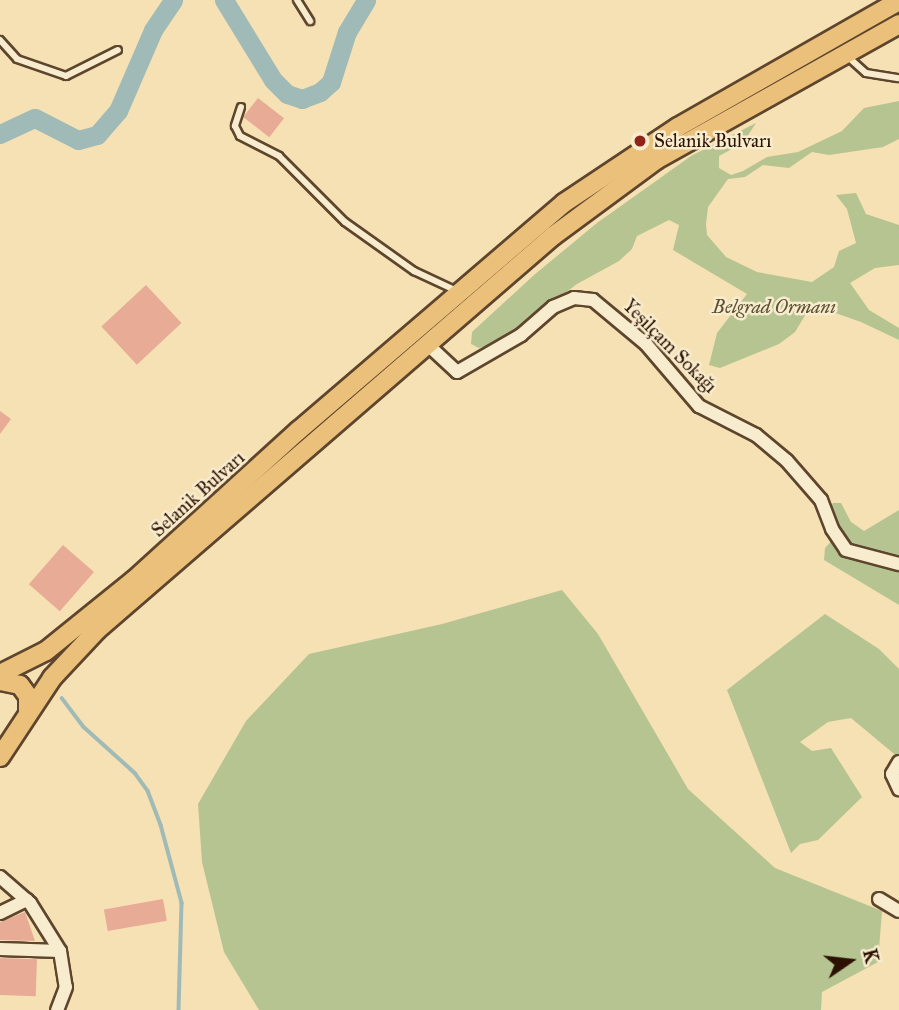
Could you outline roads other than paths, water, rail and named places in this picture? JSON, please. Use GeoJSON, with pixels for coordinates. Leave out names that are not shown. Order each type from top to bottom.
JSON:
{"type":"FeatureCollection","features":[{"type":"Feature","properties":{"kind":"main road","name":"Selanik Bulvarı"},"geometry":{"type":"LineString","coordinates":[[0,674],[46,651],[134,580],[298,431],[564,203],[611,171],[899,1]]}},
{"type":"Feature","properties":{"kind":"main road","name":"Selanik Bulvarı"},"geometry":{"type":"LineString","coordinates":[[2,751],[28,711],[97,630],[427,344],[607,194],[714,126],[847,56],[899,24]]}},
{"type":"Feature","properties":{"kind":"main road"},"geometry":{"type":"LineString","coordinates":[[0,681],[20,685],[28,696],[28,711]]}},
{"type":"Feature","properties":{"kind":"street","name":"Yeşilçam Sokağı"},"geometry":{"type":"LineString","coordinates":[[427,344],[457,372],[521,335],[552,307],[573,298],[593,300],[646,344],[699,406],[756,435],[787,461],[821,500],[846,550],[899,564]]}},
{"type":"Feature","properties":{"kind":"street"},"geometry":{"type":"LineString","coordinates":[[899,762],[892,774],[899,789]]}},
{"type":"Feature","properties":{"kind":"street"},"geometry":{"type":"LineString","coordinates":[[0,877],[27,900],[60,951],[66,987],[57,1010]]}},
{"type":"Feature","properties":{"kind":"street"},"geometry":{"type":"LineString","coordinates":[[879,899],[899,911]]}},
{"type":"Feature","properties":{"kind":"street"},"geometry":{"type":"LineString","coordinates":[[0,913],[27,900]]}},
{"type":"Feature","properties":{"kind":"street"},"geometry":{"type":"LineString","coordinates":[[0,949],[60,951]]}},
{"type":"Feature","properties":{"kind":"lane"},"geometry":{"type":"LineString","coordinates":[[297,0],[310,21]]}},
{"type":"Feature","properties":{"kind":"lane"},"geometry":{"type":"LineString","coordinates":[[0,40],[17,59],[66,76],[118,50]]}},
{"type":"Feature","properties":{"kind":"lane"},"geometry":{"type":"LineString","coordinates":[[847,56],[866,72],[899,78]]}},
{"type":"Feature","properties":{"kind":"lane"},"geometry":{"type":"LineString","coordinates":[[241,107],[235,127],[240,136],[279,156],[345,222],[414,271],[461,293]]}},
{"type":"Feature","properties":{"kind":"waterway"},"geometry":{"type":"LineString","coordinates":[[0,134],[35,118],[78,140],[97,135],[118,111],[153,30],[173,0]]}},
{"type":"Feature","properties":{"kind":"waterway"},"geometry":{"type":"LineString","coordinates":[[224,0],[273,80],[287,94],[302,99],[320,92],[331,82],[347,32],[366,0]]}},
{"type":"Feature","properties":{"kind":"waterway"},"geometry":{"type":"LineString","coordinates":[[62,698],[84,727],[135,773],[148,791],[161,825],[182,903],[179,1010]]}},
{"type":"Feature","properties":{"kind":"place","name":"Selanik Bulvarı"},"geometry":{"type":"Point","coordinates":[640,141]}},
{"type":"Feature","properties":{"kind":"park label","name":"Belgrad Ormanı"},"geometry":{"type":"Point","coordinates":[774,307]}}]}
